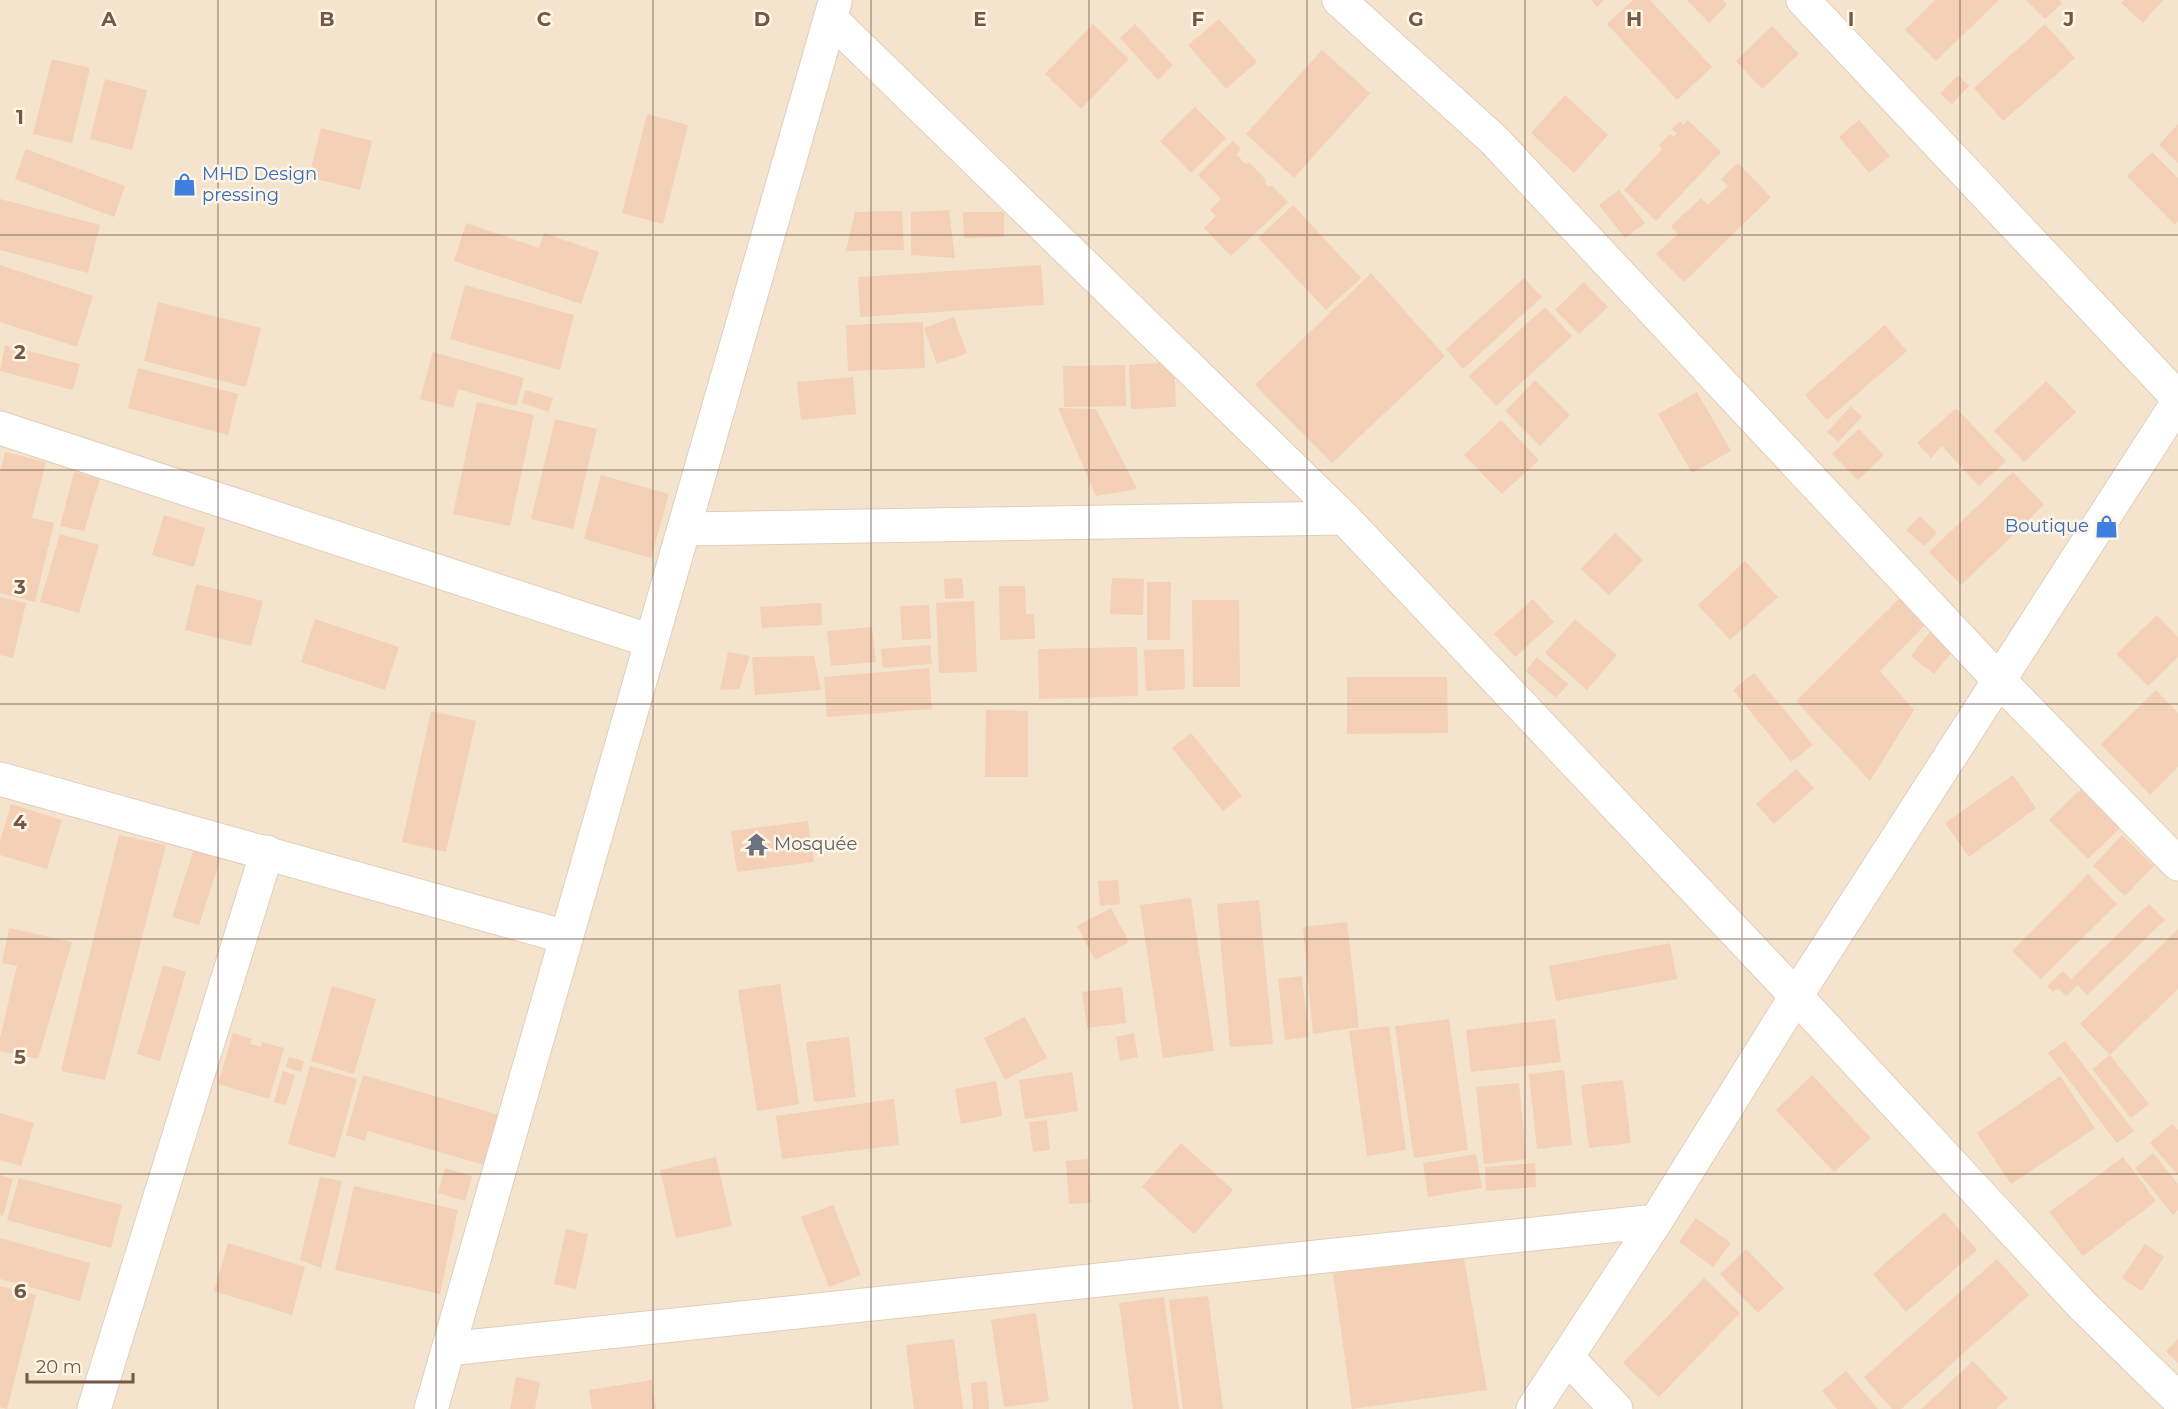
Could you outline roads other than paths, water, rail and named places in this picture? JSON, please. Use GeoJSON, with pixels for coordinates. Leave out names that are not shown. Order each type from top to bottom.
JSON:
{"type":"FeatureCollection","features":[{"type":"Feature","properties":{"kind":"street"},"geometry":{"type":"LineString","coordinates":[[1339,0],[1494,140],[1998,679],[2178,864]]}},
{"type":"Feature","properties":{"kind":"street"},"geometry":{"type":"LineString","coordinates":[[1533,1409],[1656,1221],[1796,996],[2178,400],[1803,0]]}},
{"type":"Feature","properties":{"kind":"street"},"geometry":{"type":"LineString","coordinates":[[431,1409],[833,9],[1344,518],[1796,996],[2082,1305],[2178,1399]]}},
{"type":"Feature","properties":{"kind":"street"},"geometry":{"type":"LineString","coordinates":[[0,428],[651,641]]}},
{"type":"Feature","properties":{"kind":"street"},"geometry":{"type":"LineString","coordinates":[[684,529],[1344,518]]}},
{"type":"Feature","properties":{"kind":"street"},"geometry":{"type":"LineString","coordinates":[[0,779],[566,937]]}},
{"type":"Feature","properties":{"kind":"street"},"geometry":{"type":"LineString","coordinates":[[94,1409],[267,852]]}},
{"type":"Feature","properties":{"kind":"street"},"geometry":{"type":"LineString","coordinates":[[448,1350],[1656,1221]]}},
{"type":"Feature","properties":{"kind":"street"},"geometry":{"type":"LineString","coordinates":[[1567,1357],[1616,1409]]}},
{"type":"Feature","properties":{"kind":"place","name":"MHD Design pressing"},"geometry":{"type":"Point","coordinates":[184,184]}},
{"type":"Feature","properties":{"kind":"place","name":"Boutique"},"geometry":{"type":"Point","coordinates":[2107,526]}},
{"type":"Feature","properties":{"kind":"place","name":"Mosquée"},"geometry":{"type":"Point","coordinates":[756,844]}}]}
